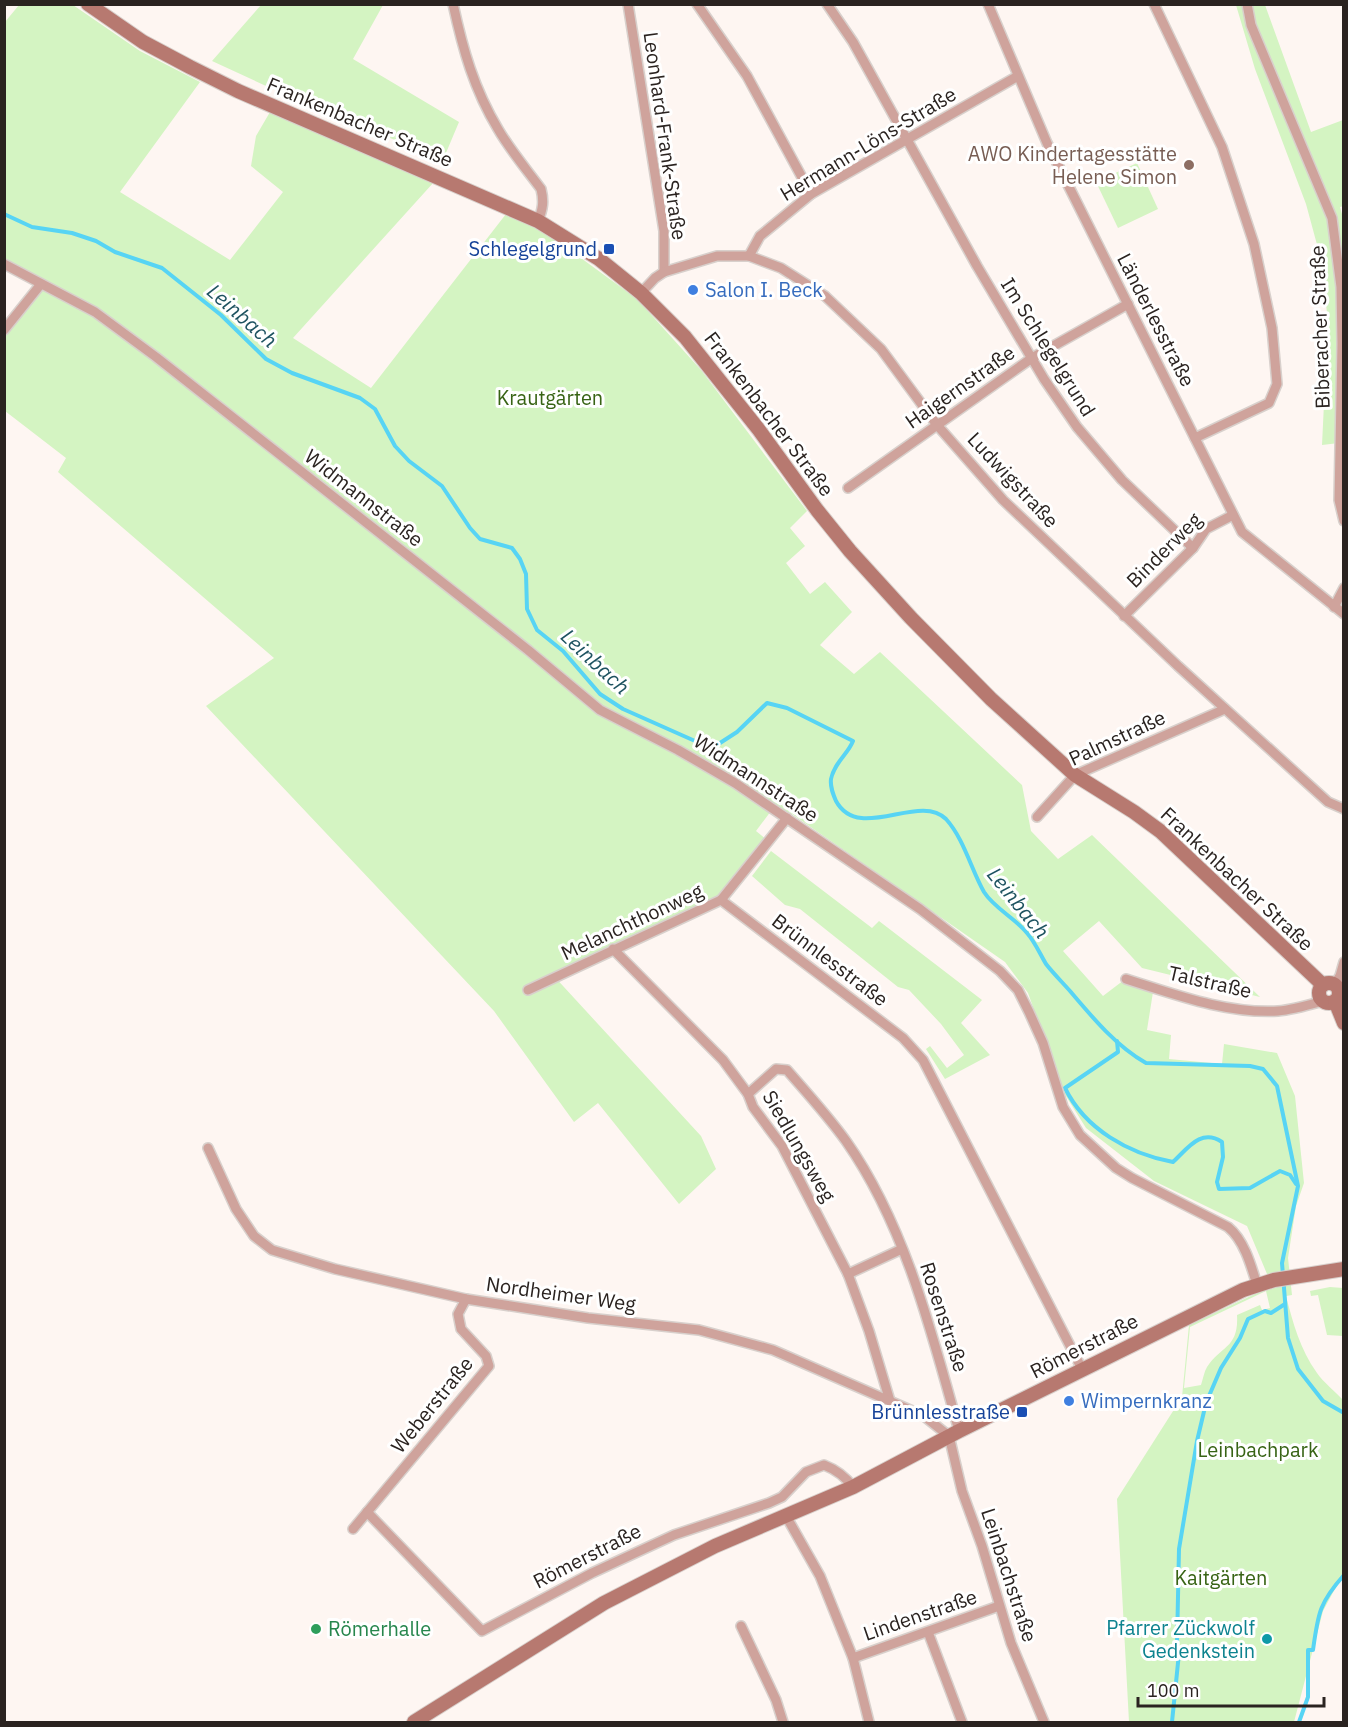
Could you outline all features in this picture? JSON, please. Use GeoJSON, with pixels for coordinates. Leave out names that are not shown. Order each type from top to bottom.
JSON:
{"type":"FeatureCollection","features":[{"type":"Feature","properties":{"kind":"main road","name":"Frankenbacher Straße"},"geometry":{"type":"LineString","coordinates":[[88,4],[143,42],[238,91],[538,221],[599,260],[641,293],[670,320],[719,378],[850,551],[911,618],[991,699],[1075,775],[1160,831],[1329,985]]}},
{"type":"Feature","properties":{"kind":"main road"},"geometry":{"type":"LineString","coordinates":[[1329,985],[1320,990],[1320,996],[1329,1001],[1344,1023]]}},
{"type":"Feature","properties":{"kind":"main road","name":"Römerstraße"},"geometry":{"type":"LineString","coordinates":[[414,1722],[604,1603],[715,1546],[853,1487],[954,1433],[1196,1312],[1257,1285],[1274,1280],[1344,1269]]}},
{"type":"Feature","properties":{"kind":"street"},"geometry":{"type":"LineString","coordinates":[[453,4],[464,53],[477,90],[499,131],[541,189],[543,209],[538,221]]}},
{"type":"Feature","properties":{"kind":"street","name":"Leonhard-Frank-Straße"},"geometry":{"type":"LineString","coordinates":[[628,4],[664,231],[664,272]]}},
{"type":"Feature","properties":{"kind":"street"},"geometry":{"type":"LineString","coordinates":[[698,4],[747,76],[811,194]]}},
{"type":"Feature","properties":{"kind":"street","name":"Im Schlegelgrund"},"geometry":{"type":"LineString","coordinates":[[826,4],[853,42],[977,266],[1032,358],[1077,427],[1122,480],[1193,548]]}},
{"type":"Feature","properties":{"kind":"street","name":"Länderlesstraße"},"geometry":{"type":"LineString","coordinates":[[988,4],[1047,144],[1242,532],[1344,614]]}},
{"type":"Feature","properties":{"kind":"street"},"geometry":{"type":"LineString","coordinates":[[1154,4],[1222,147],[1254,244],[1272,328],[1277,384],[1269,403],[1195,438]]}},
{"type":"Feature","properties":{"kind":"street","name":"Biberacher Straße"},"geometry":{"type":"LineString","coordinates":[[1246,4],[1251,25],[1332,218],[1341,287],[1339,500],[1344,521]]}},
{"type":"Feature","properties":{"kind":"street","name":"Hermann-Löns-Straße"},"geometry":{"type":"LineString","coordinates":[[749,256],[760,237],[811,194],[1018,76]]}},
{"type":"Feature","properties":{"kind":"street","name":"Ludwigstraße"},"geometry":{"type":"LineString","coordinates":[[641,293],[664,272],[717,256],[749,256],[781,268],[825,296],[881,349],[937,425],[1003,500],[1225,709],[1328,802],[1344,809]]}},
{"type":"Feature","properties":{"kind":"street","name":"Widmannstraße"},"geometry":{"type":"LineString","coordinates":[[4,264],[95,312],[156,357],[528,650],[600,710],[678,750],[735,783],[920,909],[1000,971],[1018,990],[1029,1012],[1063,1107],[1080,1135],[1116,1168],[1236,1233],[1257,1285]]}},
{"type":"Feature","properties":{"kind":"street"},"geometry":{"type":"LineString","coordinates":[[4,330],[41,284]]}},
{"type":"Feature","properties":{"kind":"street","name":"Haigernstraße"},"geometry":{"type":"LineString","coordinates":[[848,488],[1032,358],[1128,304]]}},
{"type":"Feature","properties":{"kind":"street","name":"Binderweg"},"geometry":{"type":"LineString","coordinates":[[1124,616],[1193,548],[1206,529],[1233,515]]}},
{"type":"Feature","properties":{"kind":"street"},"geometry":{"type":"LineString","coordinates":[[1334,607],[1344,588]]}},
{"type":"Feature","properties":{"kind":"street","name":"Palmstraße"},"geometry":{"type":"LineString","coordinates":[[1038,817],[1075,775],[1225,709]]}},
{"type":"Feature","properties":{"kind":"street","name":"Melanchthonweg"},"geometry":{"type":"LineString","coordinates":[[528,990],[721,900],[787,818]]}},
{"type":"Feature","properties":{"kind":"street","name":"Brünnlesstraße"},"geometry":{"type":"LineString","coordinates":[[721,900],[903,1038],[923,1060],[1082,1369]]}},
{"type":"Feature","properties":{"kind":"street","name":"Siedlungsweg"},"geometry":{"type":"LineString","coordinates":[[613,949],[723,1060],[748,1094],[753,1107],[782,1146],[848,1274],[869,1331],[890,1401]]}},
{"type":"Feature","properties":{"kind":"street"},"geometry":{"type":"LineString","coordinates":[[1329,985],[1340,976],[1344,962]]}},
{"type":"Feature","properties":{"kind":"street","name":"Talstraße"},"geometry":{"type":"LineString","coordinates":[[1126,979],[1194,1000],[1244,1010],[1280,1011],[1329,1001]]}},
{"type":"Feature","properties":{"kind":"street","name":"Rosenstraße"},"geometry":{"type":"LineString","coordinates":[[748,1094],[776,1069],[787,1070],[847,1142],[867,1176],[902,1249],[925,1307],[954,1433]]}},
{"type":"Feature","properties":{"kind":"street","name":"Nordheimer Weg"},"geometry":{"type":"LineString","coordinates":[[208,1148],[236,1209],[254,1236],[272,1250],[335,1269],[466,1299],[588,1318],[699,1330],[773,1350],[924,1416],[954,1433]]}},
{"type":"Feature","properties":{"kind":"street","name":"Rosenstraße"},"geometry":{"type":"LineString","coordinates":[[848,1274],[902,1249]]}},
{"type":"Feature","properties":{"kind":"street","name":"Weberstraße"},"geometry":{"type":"LineString","coordinates":[[353,1529],[489,1366],[486,1356],[461,1329],[458,1314],[466,1299]]}},
{"type":"Feature","properties":{"kind":"street","name":"Leinbachstraße"},"geometry":{"type":"LineString","coordinates":[[954,1433],[962,1491],[982,1546],[1011,1642],[1044,1722]]}},
{"type":"Feature","properties":{"kind":"street","name":"Römerstraße"},"geometry":{"type":"LineString","coordinates":[[367,1512],[482,1631],[592,1573],[674,1535],[782,1497],[806,1472],[824,1465],[835,1469],[853,1487]]}},
{"type":"Feature","properties":{"kind":"street"},"geometry":{"type":"LineString","coordinates":[[786,1516],[820,1576],[853,1658],[869,1722]]}},
{"type":"Feature","properties":{"kind":"street","name":"Lindenstraße"},"geometry":{"type":"LineString","coordinates":[[853,1658],[999,1606]]}},
{"type":"Feature","properties":{"kind":"street"},"geometry":{"type":"LineString","coordinates":[[741,1626],[776,1700],[783,1722]]}},
{"type":"Feature","properties":{"kind":"street"},"geometry":{"type":"LineString","coordinates":[[928,1632],[962,1722]]}},
{"type":"Feature","properties":{"kind":"green space"},"geometry":{"type":"Polygon","coordinates":[[[19,5],[73,5],[140,51],[200,82],[120,192],[230,260],[283,192],[251,166],[256,136],[270,112],[434,182],[293,338],[371,388],[506,214],[544,231],[637,299],[701,370],[807,511],[790,528],[805,546],[786,563],[810,594],[825,582],[852,612],[820,645],[854,674],[880,652],[1022,785],[1031,831],[1058,859],[1092,835],[1260,997],[1142,968],[1099,921],[1063,951],[1103,996],[1124,980],[1153,992],[1147,1030],[1171,1035],[1169,1059],[1222,1064],[1224,1044],[1277,1053],[1295,1096],[1304,1183],[1296,1206],[1288,1258],[1292,1295],[1286,1296],[1294,1326],[1306,1355],[1320,1377],[1343,1400],[1344,1572],[1323,1611],[1294,1722],[1129,1722],[1117,1499],[1182,1397],[1189,1325],[1272,1286],[1247,1226],[1154,1181],[1086,1128],[1064,1093],[1028,993],[1005,962],[789,812],[783,819],[771,811],[756,831],[767,840],[720,898],[552,974],[701,1136],[716,1169],[679,1204],[598,1103],[574,1122],[494,1011],[206,706],[274,658],[58,472],[66,458],[5,411],[4,337],[41,289],[5,269],[5,22],[19,5]],[[1266,1291],[1190,1327],[1184,1388],[1201,1385],[1207,1367],[1232,1340],[1237,1326],[1237,1315],[1260,1305],[1262,1310],[1270,1308],[1266,1291]]]}},
{"type":"Feature","properties":{"kind":"green space"},"geometry":{"type":"Polygon","coordinates":[[[261,5],[383,5],[353,59],[459,122],[443,160],[277,91],[212,61],[261,5]]]}},
{"type":"Feature","properties":{"kind":"green space"},"geometry":{"type":"Polygon","coordinates":[[[1236,5],[1265,5],[1311,132],[1343,120],[1344,206],[1340,207],[1344,221],[1344,305],[1337,327],[1339,443],[1322,445],[1328,320],[1319,252],[1306,204],[1255,69],[1236,5]]]}},
{"type":"Feature","properties":{"kind":"green space"},"geometry":{"type":"Polygon","coordinates":[[[1137,163],[1158,209],[1118,228],[1096,182],[1137,163]]]}},
{"type":"Feature","properties":{"kind":"green space"},"geometry":{"type":"Polygon","coordinates":[[[771,851],[872,928],[879,921],[982,1000],[961,1023],[990,1055],[945,1079],[926,1049],[930,1046],[947,1068],[964,1055],[941,1024],[909,990],[898,987],[800,909],[785,905],[752,876],[771,851]]]}},
{"type":"Feature","properties":{"kind":"green space"},"geometry":{"type":"Polygon","coordinates":[[[1330,1287],[1343,1288],[1343,1336],[1327,1335],[1318,1295],[1311,1296],[1310,1291],[1330,1287]]]}},
{"type":"Feature","properties":{"kind":"waterway","name":"Leinbach"},"geometry":{"type":"LineString","coordinates":[[4,214],[32,227],[72,233],[96,241],[115,252],[162,268],[221,315],[266,359],[292,373],[360,398],[375,409],[395,446],[409,461],[442,486],[480,539],[512,548],[520,559],[526,574],[527,609],[537,630],[563,651],[600,694],[623,709],[704,745],[720,743],[737,732],[767,703],[787,708],[853,741],[835,768],[831,779],[831,788],[836,801],[846,813],[859,818],[874,818],[921,811],[934,812],[946,819],[958,836],[988,898],[1022,928],[1046,964],[1115,1040],[1146,1063],[1250,1066],[1263,1069],[1277,1086],[1298,1186],[1282,1263],[1288,1338],[1298,1369],[1323,1401],[1344,1413]]}},
{"type":"Feature","properties":{"kind":"waterway","name":"Leinbach"},"geometry":{"type":"LineString","coordinates":[[1117,1041],[1118,1052],[1065,1088],[1084,1116],[1096,1127],[1140,1153],[1173,1162],[1201,1138],[1214,1138],[1222,1142],[1223,1157],[1217,1182],[1219,1189],[1250,1188],[1280,1171],[1290,1175],[1296,1184]]}},
{"type":"Feature","properties":{"kind":"waterway"},"geometry":{"type":"LineString","coordinates":[[1172,1722],[1179,1653],[1177,1644],[1179,1549],[1197,1441],[1206,1403],[1221,1368],[1240,1338],[1248,1319],[1265,1311],[1271,1313],[1285,1304]]}},
{"type":"Feature","properties":{"kind":"waterway","name":"Leinbach"},"geometry":{"type":"LineString","coordinates":[[1299,1722],[1308,1697],[1308,1650],[1313,1650],[1318,1618],[1329,1593],[1344,1575]]}},
{"type":"Feature","properties":{"kind":"place","name":"AWO Kindertagesstätte Helene Simon"},"geometry":{"type":"Point","coordinates":[1189,165]}},
{"type":"Feature","properties":{"kind":"place","name":"Schlegelgrund"},"geometry":{"type":"Point","coordinates":[609,249]}},
{"type":"Feature","properties":{"kind":"place","name":"Salon I. Beck"},"geometry":{"type":"Point","coordinates":[693,290]}},
{"type":"Feature","properties":{"kind":"place","name":"Wimpernkranz"},"geometry":{"type":"Point","coordinates":[1069,1401]}},
{"type":"Feature","properties":{"kind":"place","name":"Brünnlesstraße"},"geometry":{"type":"Point","coordinates":[1022,1412]}},
{"type":"Feature","properties":{"kind":"place","name":"Römerhalle"},"geometry":{"type":"Point","coordinates":[316,1629]}},
{"type":"Feature","properties":{"kind":"place","name":"Pfarrer Zückwolf Gedenkstein"},"geometry":{"type":"Point","coordinates":[1267,1639]}},
{"type":"Feature","properties":{"kind":"park label","name":"Krautgärten"},"geometry":{"type":"Point","coordinates":[550,398]}},
{"type":"Feature","properties":{"kind":"park label","name":"Leinbachpark"},"geometry":{"type":"Point","coordinates":[1258,1450]}},
{"type":"Feature","properties":{"kind":"park label","name":"Kaitgärten"},"geometry":{"type":"Point","coordinates":[1221,1578]}}]}
